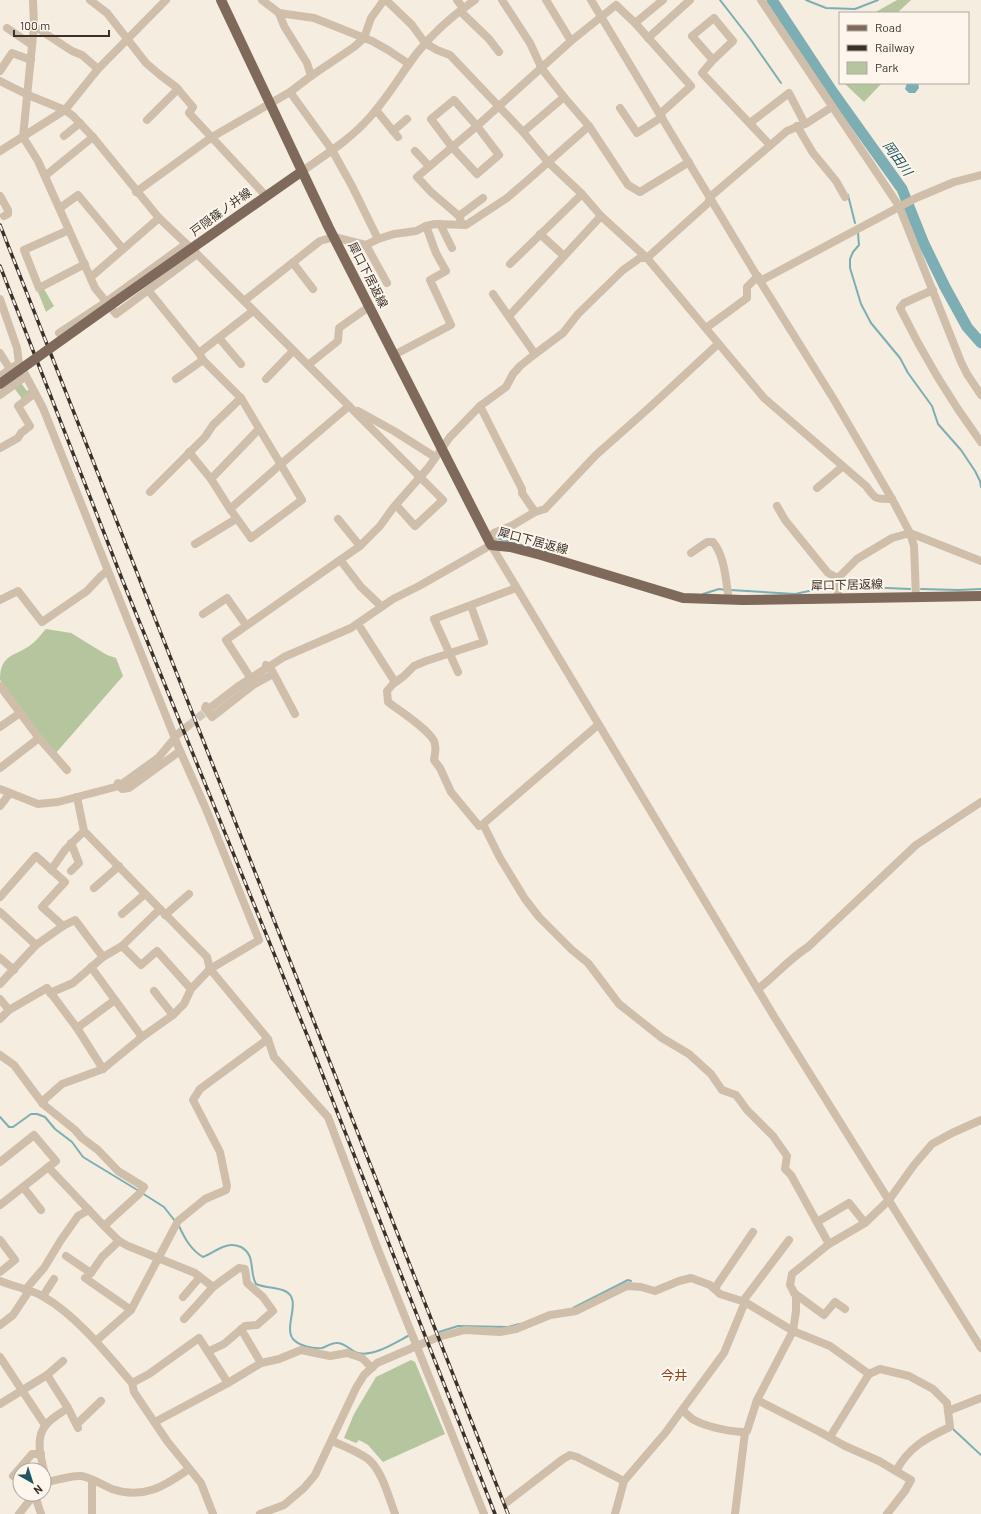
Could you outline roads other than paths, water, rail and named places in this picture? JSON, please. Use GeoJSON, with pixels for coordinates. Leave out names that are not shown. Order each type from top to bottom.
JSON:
{"type":"FeatureCollection","features":[{"type":"Feature","properties":{"kind":"main road"},"geometry":{"type":"LineString","coordinates":[[220,0],[301,172]]}},
{"type":"Feature","properties":{"kind":"main road","name":"戸隠篠ノ井線"},"geometry":{"type":"LineString","coordinates":[[0,384],[110,302],[192,249],[301,172]]}},
{"type":"Feature","properties":{"kind":"main road","name":"犀口下居返線"},"geometry":{"type":"LineString","coordinates":[[301,172],[491,545],[510,547],[541,555],[683,598],[729,600],[981,596]]}},
{"type":"Feature","properties":{"kind":"street"},"geometry":{"type":"LineString","coordinates":[[33,0],[34,26],[23,137],[38,161],[95,288],[110,302],[116,314],[148,290],[192,249]]}},
{"type":"Feature","properties":{"kind":"street"},"geometry":{"type":"LineString","coordinates":[[90,0],[107,13],[146,63],[178,89],[193,107],[189,113],[266,196]]}},
{"type":"Feature","properties":{"kind":"street"},"geometry":{"type":"LineString","coordinates":[[0,151],[65,110],[98,69],[166,0]]}},
{"type":"Feature","properties":{"kind":"street"},"geometry":{"type":"LineString","coordinates":[[262,0],[279,13],[314,18],[364,38],[388,50],[409,64]]}},
{"type":"Feature","properties":{"kind":"street"},"geometry":{"type":"LineString","coordinates":[[136,192],[212,137],[290,92],[311,76],[340,58],[364,38],[371,18],[385,0],[412,25],[425,43],[436,50],[450,55],[523,132],[548,162],[582,194],[601,216],[646,258],[764,398],[842,467],[866,486],[874,498],[892,499]]}},
{"type":"Feature","properties":{"kind":"street"},"geometry":{"type":"LineString","coordinates":[[457,0],[462,9],[498,52]]}},
{"type":"Feature","properties":{"kind":"street"},"geometry":{"type":"LineString","coordinates":[[301,172],[332,150],[361,126],[376,110],[425,43],[462,9],[475,0]]}},
{"type":"Feature","properties":{"kind":"street"},"geometry":{"type":"LineString","coordinates":[[502,0],[530,43],[542,68],[589,126],[628,185],[640,192],[689,162]]}},
{"type":"Feature","properties":{"kind":"street"},"geometry":{"type":"LineString","coordinates":[[546,0],[572,41]]}},
{"type":"Feature","properties":{"kind":"street"},"geometry":{"type":"LineString","coordinates":[[591,0],[833,398],[892,499],[910,533],[914,546],[916,597]]}},
{"type":"Feature","properties":{"kind":"street"},"geometry":{"type":"LineString","coordinates":[[635,24],[664,0]]}},
{"type":"Feature","properties":{"kind":"street"},"geometry":{"type":"LineString","coordinates":[[648,38],[690,0]]}},
{"type":"Feature","properties":{"kind":"street"},"geometry":{"type":"LineString","coordinates":[[761,0],[832,107],[901,206],[961,362],[981,395]]}},
{"type":"Feature","properties":{"kind":"street"},"geometry":{"type":"LineString","coordinates":[[462,224],[459,216],[431,192],[417,177],[617,2],[691,86],[661,116],[637,133],[620,108]]}},
{"type":"Feature","properties":{"kind":"street"},"geometry":{"type":"LineString","coordinates":[[279,13],[284,26],[307,63],[311,76]]}},
{"type":"Feature","properties":{"kind":"street"},"geometry":{"type":"LineString","coordinates":[[713,60],[692,36],[714,18],[733,42],[713,60],[702,73],[770,145]]}},
{"type":"Feature","properties":{"kind":"street"},"geometry":{"type":"LineString","coordinates":[[34,26],[72,51],[82,55],[98,69]]}},
{"type":"Feature","properties":{"kind":"street"},"geometry":{"type":"LineString","coordinates":[[7,28],[32,45]]}},
{"type":"Feature","properties":{"kind":"street"},"geometry":{"type":"LineString","coordinates":[[0,71],[12,52],[31,60]]}},
{"type":"Feature","properties":{"kind":"street"},"geometry":{"type":"LineString","coordinates":[[0,82],[65,110],[80,123],[158,218],[192,249],[443,500],[415,526],[396,505]]}},
{"type":"Feature","properties":{"kind":"street"},"geometry":{"type":"LineString","coordinates":[[147,120],[178,89]]}},
{"type":"Feature","properties":{"kind":"street"},"geometry":{"type":"LineString","coordinates":[[290,92],[332,150],[352,186],[378,239]]}},
{"type":"Feature","properties":{"kind":"street"},"geometry":{"type":"LineString","coordinates":[[750,123],[788,93],[813,153],[836,181],[846,197]]}},
{"type":"Feature","properties":{"kind":"street"},"geometry":{"type":"LineString","coordinates":[[523,132],[564,97]]}},
{"type":"Feature","properties":{"kind":"street"},"geometry":{"type":"LineString","coordinates":[[454,100],[477,126],[499,155],[477,174],[452,147],[431,119],[454,100]]}},
{"type":"Feature","properties":{"kind":"street"},"geometry":{"type":"LineString","coordinates":[[248,674],[226,640],[341,561],[360,546],[380,526],[450,437],[480,406],[506,387],[513,374],[520,366],[563,333],[578,314],[623,270],[640,258],[646,258],[708,203],[710,197],[786,131],[801,125],[832,107]]}},
{"type":"Feature","properties":{"kind":"street"},"geometry":{"type":"LineString","coordinates":[[376,110],[396,134],[407,118]]}},
{"type":"Feature","properties":{"kind":"street"},"geometry":{"type":"LineString","coordinates":[[64,136],[80,123]]}},
{"type":"Feature","properties":{"kind":"street"},"geometry":{"type":"LineString","coordinates":[[244,301],[320,241],[334,237],[366,245],[378,239],[394,234],[416,231],[426,226],[440,224],[466,225],[506,198],[589,126]]}},
{"type":"Feature","properties":{"kind":"street"},"geometry":{"type":"LineString","coordinates":[[45,176],[92,137]]}},
{"type":"Feature","properties":{"kind":"street"},"geometry":{"type":"LineString","coordinates":[[416,151],[429,166]]}},
{"type":"Feature","properties":{"kind":"street"},"geometry":{"type":"LineString","coordinates":[[706,328],[747,298],[747,287],[759,278],[915,199],[954,182],[981,175]]}},
{"type":"Feature","properties":{"kind":"street"},"geometry":{"type":"LineString","coordinates":[[510,264],[582,194]]}},
{"type":"Feature","properties":{"kind":"street"},"geometry":{"type":"LineString","coordinates":[[60,208],[78,195],[122,249]]}},
{"type":"Feature","properties":{"kind":"street"},"geometry":{"type":"LineString","coordinates":[[0,196],[8,210],[8,214],[4,216]]}},
{"type":"Feature","properties":{"kind":"street"},"geometry":{"type":"LineString","coordinates":[[459,216],[482,198]]}},
{"type":"Feature","properties":{"kind":"street"},"geometry":{"type":"LineString","coordinates":[[509,316],[601,216]]}},
{"type":"Feature","properties":{"kind":"street"},"geometry":{"type":"LineString","coordinates":[[91,277],[158,218]]}},
{"type":"Feature","properties":{"kind":"street"},"geometry":{"type":"LineString","coordinates":[[440,224],[452,248]]}},
{"type":"Feature","properties":{"kind":"street"},"geometry":{"type":"LineString","coordinates":[[394,355],[451,324],[430,280],[446,271],[436,252],[426,226]]}},
{"type":"Feature","properties":{"kind":"street"},"geometry":{"type":"LineString","coordinates":[[69,230],[24,250],[39,288],[85,264]]}},
{"type":"Feature","properties":{"kind":"street"},"geometry":{"type":"LineString","coordinates":[[540,234],[564,256]]}},
{"type":"Feature","properties":{"kind":"street"},"geometry":{"type":"LineString","coordinates":[[366,245],[386,274],[387,283]]}},
{"type":"Feature","properties":{"kind":"street"},"geometry":{"type":"LineString","coordinates":[[293,263],[313,289]]}},
{"type":"Feature","properties":{"kind":"street"},"geometry":{"type":"LineString","coordinates":[[148,290],[201,356],[241,398],[302,500],[251,538],[236,520],[211,479],[189,452]]}},
{"type":"Feature","properties":{"kind":"street"},"geometry":{"type":"LineString","coordinates":[[933,290],[904,302],[900,308],[915,339],[953,403],[981,442]]}},
{"type":"Feature","properties":{"kind":"street"},"geometry":{"type":"LineString","coordinates":[[493,294],[535,354]]}},
{"type":"Feature","properties":{"kind":"street"},"geometry":{"type":"LineString","coordinates":[[0,299],[17,348],[19,363],[43,408],[107,572],[179,748],[209,815],[258,940],[210,969],[190,989],[184,1004],[173,1015],[142,1037],[103,1069],[62,1084],[45,1099],[43,1104]]}},
{"type":"Feature","properties":{"kind":"street"},"geometry":{"type":"LineString","coordinates":[[59,334],[110,302]]}},
{"type":"Feature","properties":{"kind":"street"},"geometry":{"type":"LineString","coordinates":[[308,365],[338,341],[338,328],[370,306]]}},
{"type":"Feature","properties":{"kind":"street"},"geometry":{"type":"LineString","coordinates":[[176,379],[219,338],[253,311]]}},
{"type":"Feature","properties":{"kind":"street"},"geometry":{"type":"LineString","coordinates":[[219,338],[242,364]]}},
{"type":"Feature","properties":{"kind":"street"},"geometry":{"type":"LineString","coordinates":[[718,344],[596,455],[545,509],[535,512],[494,534],[491,545],[758,989],[981,1348]]}},
{"type":"Feature","properties":{"kind":"street"},"geometry":{"type":"LineString","coordinates":[[266,379],[293,350]]}},
{"type":"Feature","properties":{"kind":"street"},"geometry":{"type":"LineString","coordinates":[[0,353],[10,369]]}},
{"type":"Feature","properties":{"kind":"street"},"geometry":{"type":"LineString","coordinates":[[0,376],[19,363]]}},
{"type":"Feature","properties":{"kind":"street"},"geometry":{"type":"LineString","coordinates":[[0,395],[26,376]]}},
{"type":"Feature","properties":{"kind":"street"},"geometry":{"type":"LineString","coordinates":[[0,448],[18,438],[21,433],[30,426],[18,406],[35,393]]}},
{"type":"Feature","properties":{"kind":"street"},"geometry":{"type":"LineString","coordinates":[[150,492],[205,437],[213,425],[241,398]]}},
{"type":"Feature","properties":{"kind":"street"},"geometry":{"type":"LineString","coordinates":[[349,406],[394,431],[435,457]]}},
{"type":"Feature","properties":{"kind":"street"},"geometry":{"type":"LineString","coordinates":[[230,509],[349,406]]}},
{"type":"Feature","properties":{"kind":"street"},"geometry":{"type":"LineString","coordinates":[[480,406],[522,489],[522,493],[535,512]]}},
{"type":"Feature","properties":{"kind":"street"},"geometry":{"type":"LineString","coordinates":[[211,479],[259,429]]}},
{"type":"Feature","properties":{"kind":"street"},"geometry":{"type":"LineString","coordinates":[[817,488],[842,467]]}},
{"type":"Feature","properties":{"kind":"street"},"geometry":{"type":"LineString","coordinates":[[777,506],[785,520],[828,573],[838,578]]}},
{"type":"Feature","properties":{"kind":"street"},"geometry":{"type":"LineString","coordinates":[[338,519],[360,546]]}},
{"type":"Feature","properties":{"kind":"street"},"geometry":{"type":"LineString","coordinates":[[195,544],[236,520]]}},
{"type":"Feature","properties":{"kind":"street"},"geometry":{"type":"LineString","coordinates":[[838,599],[838,578],[857,559],[892,538],[910,533],[981,561]]}},
{"type":"Feature","properties":{"kind":"street"},"geometry":{"type":"LineString","coordinates":[[691,553],[706,542],[713,542],[717,547],[726,579],[729,600]]}},
{"type":"Feature","properties":{"kind":"street"},"geometry":{"type":"LineString","coordinates":[[294,714],[271,670],[266,664],[248,674],[204,708],[212,717],[271,670],[298,650],[358,624],[381,606],[491,545]]}},
{"type":"Feature","properties":{"kind":"street"},"geometry":{"type":"LineString","coordinates":[[341,561],[361,587],[381,606]]}},
{"type":"Feature","properties":{"kind":"street"},"geometry":{"type":"LineString","coordinates":[[0,600],[18,591],[42,622],[87,591],[101,576],[107,572]]}},
{"type":"Feature","properties":{"kind":"street"},"geometry":{"type":"LineString","coordinates":[[458,672],[451,653],[434,619],[516,588]]}},
{"type":"Feature","properties":{"kind":"street"},"geometry":{"type":"LineString","coordinates":[[203,614],[227,598],[246,625]]}},
{"type":"Feature","properties":{"kind":"street"},"geometry":{"type":"LineString","coordinates":[[471,606],[484,642],[414,666],[404,676],[395,682],[387,692],[388,702],[426,731],[434,741],[436,750],[434,760],[440,768],[451,792],[479,826]]}},
{"type":"Feature","properties":{"kind":"street"},"geometry":{"type":"LineString","coordinates":[[358,624],[395,682]]}},
{"type":"Feature","properties":{"kind":"street"},"geometry":{"type":"LineString","coordinates":[[210,708],[240,685],[271,670]]}},
{"type":"Feature","properties":{"kind":"street"},"geometry":{"type":"LineString","coordinates":[[0,686],[38,738],[66,770]]}},
{"type":"Feature","properties":{"kind":"street"},"geometry":{"type":"LineString","coordinates":[[0,727],[20,713]]}},
{"type":"Feature","properties":{"kind":"street"},"geometry":{"type":"LineString","coordinates":[[598,725],[483,824],[503,864],[525,899],[539,917],[572,950],[588,963],[620,1004],[662,1038],[689,1054],[711,1074],[722,1090],[736,1095],[747,1110],[773,1136],[787,1156],[786,1169],[791,1175],[829,1244]]}},
{"type":"Feature","properties":{"kind":"street"},"geometry":{"type":"LineString","coordinates":[[0,789],[38,804],[58,802],[119,786],[158,758],[179,733],[188,726]]}},
{"type":"Feature","properties":{"kind":"street"},"geometry":{"type":"LineString","coordinates":[[119,786],[118,783],[122,778],[158,752],[174,734]]}},
{"type":"Feature","properties":{"kind":"street"},"geometry":{"type":"LineString","coordinates":[[0,768],[38,738]]}},
{"type":"Feature","properties":{"kind":"street"},"geometry":{"type":"LineString","coordinates":[[119,786],[122,788],[129,788],[179,748]]}},
{"type":"Feature","properties":{"kind":"street"},"geometry":{"type":"LineString","coordinates":[[0,806],[10,793]]}},
{"type":"Feature","properties":{"kind":"street"},"geometry":{"type":"LineString","coordinates":[[77,797],[84,831],[207,957],[210,969],[268,1039],[274,1057],[328,1117],[377,1247],[484,1514]]}},
{"type":"Feature","properties":{"kind":"street"},"geometry":{"type":"LineString","coordinates":[[758,989],[767,983],[793,957],[808,947],[916,845],[981,802]]}},
{"type":"Feature","properties":{"kind":"street"},"geometry":{"type":"LineString","coordinates":[[51,870],[71,843],[84,831]]}},
{"type":"Feature","properties":{"kind":"street"},"geometry":{"type":"LineString","coordinates":[[71,843],[79,863],[71,871]]}},
{"type":"Feature","properties":{"kind":"street"},"geometry":{"type":"LineString","coordinates":[[0,897],[36,856],[65,882],[42,907],[63,926]]}},
{"type":"Feature","properties":{"kind":"street"},"geometry":{"type":"LineString","coordinates":[[94,888],[119,866]]}},
{"type":"Feature","properties":{"kind":"street"},"geometry":{"type":"LineString","coordinates":[[122,914],[145,894]]}},
{"type":"Feature","properties":{"kind":"street"},"geometry":{"type":"LineString","coordinates":[[50,993],[73,983],[103,957],[122,946],[162,912],[189,894]]}},
{"type":"Feature","properties":{"kind":"street"},"geometry":{"type":"LineString","coordinates":[[0,914],[36,945]]}},
{"type":"Feature","properties":{"kind":"street"},"geometry":{"type":"LineString","coordinates":[[0,984],[36,945],[63,926],[75,920],[103,957]]}},
{"type":"Feature","properties":{"kind":"street"},"geometry":{"type":"LineString","coordinates":[[122,946],[141,966],[157,952],[190,989]]}},
{"type":"Feature","properties":{"kind":"street"},"geometry":{"type":"LineString","coordinates":[[0,958],[14,970]]}},
{"type":"Feature","properties":{"kind":"street"},"geometry":{"type":"LineString","coordinates":[[91,967],[142,1037]]}},
{"type":"Feature","properties":{"kind":"street"},"geometry":{"type":"LineString","coordinates":[[0,1019],[9,1010],[47,988],[77,1028],[103,1069]]}},
{"type":"Feature","properties":{"kind":"street"},"geometry":{"type":"LineString","coordinates":[[154,991],[173,1015]]}},
{"type":"Feature","properties":{"kind":"street"},"geometry":{"type":"LineString","coordinates":[[0,999],[9,1010]]}},
{"type":"Feature","properties":{"kind":"street"},"geometry":{"type":"LineString","coordinates":[[77,1028],[115,1000]]}},
{"type":"Feature","properties":{"kind":"street"},"geometry":{"type":"LineString","coordinates":[[96,1341],[131,1310],[176,1224],[205,1199],[226,1190],[227,1186],[220,1152],[194,1100],[200,1089],[268,1039]]}},
{"type":"Feature","properties":{"kind":"street"},"geometry":{"type":"LineString","coordinates":[[0,1054],[14,1065],[43,1104],[98,1150],[118,1171],[144,1187],[139,1194],[104,1226]]}},
{"type":"Feature","properties":{"kind":"street"},"geometry":{"type":"LineString","coordinates":[[735,1514],[745,1432],[747,1431],[757,1400],[793,1331],[796,1311],[796,1296],[790,1285],[792,1274],[829,1244],[865,1223],[889,1200],[914,1165],[932,1144],[981,1120]]}},
{"type":"Feature","properties":{"kind":"street"},"geometry":{"type":"LineString","coordinates":[[0,1162],[34,1135],[56,1161],[0,1205]]}},
{"type":"Feature","properties":{"kind":"street"},"geometry":{"type":"LineString","coordinates":[[48,1167],[119,1241],[158,1259],[195,1273],[213,1287]]}},
{"type":"Feature","properties":{"kind":"street"},"geometry":{"type":"LineString","coordinates":[[23,1187],[41,1210]]}},
{"type":"Feature","properties":{"kind":"street"},"geometry":{"type":"LineString","coordinates":[[817,1222],[849,1203],[860,1214],[865,1223]]}},
{"type":"Feature","properties":{"kind":"street"},"geometry":{"type":"LineString","coordinates":[[0,1325],[13,1315],[27,1291],[78,1216],[89,1210]]}},
{"type":"Feature","properties":{"kind":"street"},"geometry":{"type":"LineString","coordinates":[[715,1288],[753,1232]]}},
{"type":"Feature","properties":{"kind":"street"},"geometry":{"type":"LineString","coordinates":[[0,1240],[15,1260],[0,1272]]}},
{"type":"Feature","properties":{"kind":"street"},"geometry":{"type":"LineString","coordinates":[[615,1514],[624,1482],[666,1432],[724,1353],[744,1301],[789,1240]]}},
{"type":"Feature","properties":{"kind":"street"},"geometry":{"type":"LineString","coordinates":[[119,1241],[102,1257],[91,1273],[85,1278],[131,1310]]}},
{"type":"Feature","properties":{"kind":"street"},"geometry":{"type":"LineString","coordinates":[[66,1256],[91,1273]]}},
{"type":"Feature","properties":{"kind":"street"},"geometry":{"type":"LineString","coordinates":[[184,1319],[213,1287],[239,1268],[246,1269],[247,1283],[263,1297],[273,1311],[257,1325],[244,1326],[224,1344],[209,1351]]}},
{"type":"Feature","properties":{"kind":"street"},"geometry":{"type":"LineString","coordinates":[[43,1296],[54,1278]]}},
{"type":"Feature","properties":{"kind":"street"},"geometry":{"type":"LineString","coordinates":[[183,1297],[200,1278]]}},
{"type":"Feature","properties":{"kind":"street"},"geometry":{"type":"LineString","coordinates":[[260,1514],[284,1504],[304,1488],[315,1475],[356,1388],[364,1375],[377,1363],[438,1337],[465,1330],[500,1332],[516,1329],[550,1315],[576,1311],[627,1286],[641,1287],[655,1291],[679,1280],[691,1278],[715,1288],[720,1294],[744,1301],[793,1331],[830,1346],[869,1374]]}},
{"type":"Feature","properties":{"kind":"street"},"geometry":{"type":"LineString","coordinates":[[0,1281],[43,1296],[61,1308],[96,1341],[132,1383],[134,1392],[167,1441],[201,1484],[213,1514]]}},
{"type":"Feature","properties":{"kind":"street"},"geometry":{"type":"LineString","coordinates":[[794,1292],[824,1315],[835,1302],[845,1309]]}},
{"type":"Feature","properties":{"kind":"street"},"geometry":{"type":"LineString","coordinates":[[241,1329],[261,1363]]}},
{"type":"Feature","properties":{"kind":"street"},"geometry":{"type":"LineString","coordinates":[[132,1383],[149,1374],[200,1338],[228,1383]]}},
{"type":"Feature","properties":{"kind":"street"},"geometry":{"type":"LineString","coordinates":[[155,1422],[228,1383],[261,1363],[280,1359],[301,1350],[330,1356],[347,1353],[362,1358],[372,1368]]}},
{"type":"Feature","properties":{"kind":"street"},"geometry":{"type":"LineString","coordinates":[[0,1357],[45,1425]]}},
{"type":"Feature","properties":{"kind":"street"},"geometry":{"type":"LineString","coordinates":[[0,1404],[47,1375],[63,1361]]}},
{"type":"Feature","properties":{"kind":"street"},"geometry":{"type":"LineString","coordinates":[[830,1437],[869,1374],[880,1369],[909,1376],[933,1389],[947,1403],[950,1428],[927,1438],[903,1458],[896,1471]]}},
{"type":"Feature","properties":{"kind":"street"},"geometry":{"type":"LineString","coordinates":[[47,1375],[78,1426],[101,1401]]}},
{"type":"Feature","properties":{"kind":"street"},"geometry":{"type":"LineString","coordinates":[[948,1411],[981,1398]]}},
{"type":"Feature","properties":{"kind":"street"},"geometry":{"type":"LineString","coordinates":[[757,1400],[911,1480],[906,1491],[887,1514]]}},
{"type":"Feature","properties":{"kind":"street"},"geometry":{"type":"LineString","coordinates":[[42,1462],[39,1438],[45,1425],[68,1408]]}},
{"type":"Feature","properties":{"kind":"street"},"geometry":{"type":"LineString","coordinates":[[682,1410],[693,1420],[701,1423],[734,1432],[745,1432]]}},
{"type":"Feature","properties":{"kind":"street"},"geometry":{"type":"LineString","coordinates":[[332,1441],[369,1459],[378,1470],[395,1514]]}},
{"type":"Feature","properties":{"kind":"street"},"geometry":{"type":"LineString","coordinates":[[26,1462],[32,1454],[41,1454]]}},
{"type":"Feature","properties":{"kind":"street"},"geometry":{"type":"LineString","coordinates":[[507,1502],[570,1455],[577,1457],[624,1482]]}},
{"type":"Feature","properties":{"kind":"street"},"geometry":{"type":"LineString","coordinates":[[52,1483],[81,1476],[113,1489],[134,1493],[148,1492],[174,1479],[189,1469]]}},
{"type":"Feature","properties":{"kind":"street"},"geometry":{"type":"LineString","coordinates":[[92,1480],[92,1514]]}},
{"type":"Feature","properties":{"kind":"street"},"geometry":{"type":"LineString","coordinates":[[19,1514],[28,1502]]}},
{"type":"Feature","properties":{"kind":"street"},"geometry":{"type":"LineString","coordinates":[[38,1502],[41,1514]]}},
{"type":"Feature","properties":{"kind":"water"},"geometry":{"type":"Polygon","coordinates":[[[907,84],[918,84],[919,88],[915,93],[909,93],[905,89],[907,84]]]}},
{"type":"Feature","properties":{"kind":"waterway"},"geometry":{"type":"LineString","coordinates":[[720,0],[751,40],[781,83]]}},
{"type":"Feature","properties":{"kind":"waterway","name":"岡田川"},"geometry":{"type":"LineString","coordinates":[[772,0],[832,91],[902,189],[924,244],[945,287],[967,327],[981,343]]}},
{"type":"Feature","properties":{"kind":"waterway"},"geometry":{"type":"LineString","coordinates":[[806,0],[826,8],[855,9],[878,0]]}},
{"type":"Feature","properties":{"kind":"waterway"},"geometry":{"type":"LineString","coordinates":[[848,195],[855,223]]}},
{"type":"Feature","properties":{"kind":"waterway"},"geometry":{"type":"LineString","coordinates":[[858,233],[859,245],[853,252],[850,259],[850,268],[861,304],[871,323],[900,358],[908,373],[932,406],[938,424],[961,450],[975,471],[981,487]]}},
{"type":"Feature","properties":{"kind":"waterway"},"geometry":{"type":"LineString","coordinates":[[496,538],[547,552]]}},
{"type":"Feature","properties":{"kind":"waterway"},"geometry":{"type":"LineString","coordinates":[[730,590],[795,594],[837,585]]}},
{"type":"Feature","properties":{"kind":"waterway"},"geometry":{"type":"LineString","coordinates":[[841,586],[910,589]]}},
{"type":"Feature","properties":{"kind":"waterway"},"geometry":{"type":"LineString","coordinates":[[703,594],[719,589],[726,590]]}},
{"type":"Feature","properties":{"kind":"waterway"},"geometry":{"type":"LineString","coordinates":[[921,589],[981,589]]}},
{"type":"Feature","properties":{"kind":"waterway"},"geometry":{"type":"LineString","coordinates":[[0,1117],[9,1127],[13,1127],[31,1114],[37,1114],[45,1117],[55,1129],[72,1142],[83,1157],[139,1191]]}},
{"type":"Feature","properties":{"kind":"waterway"},"geometry":{"type":"LineString","coordinates":[[142,1193],[164,1207],[175,1221]]}},
{"type":"Feature","properties":{"kind":"waterway"},"geometry":{"type":"LineString","coordinates":[[179,1226],[189,1244],[203,1257],[220,1248],[230,1245],[239,1246],[246,1250],[249,1254],[256,1284],[282,1290],[290,1295],[293,1306],[290,1327],[291,1334],[293,1339],[299,1344],[322,1348],[330,1344],[339,1343],[355,1352],[364,1354],[378,1351],[410,1335]]}},
{"type":"Feature","properties":{"kind":"waterway"},"geometry":{"type":"LineString","coordinates":[[573,1308],[628,1280],[631,1281]]}},
{"type":"Feature","properties":{"kind":"waterway"},"geometry":{"type":"LineString","coordinates":[[439,1332],[458,1326],[508,1327],[519,1324]]}},
{"type":"Feature","properties":{"kind":"waterway"},"geometry":{"type":"LineString","coordinates":[[953,1429],[981,1455]]}},
{"type":"Feature","properties":{"kind":"tunnel"},"geometry":{"type":"LineString","coordinates":[[188,726],[210,708]]}},
{"type":"Feature","properties":{"kind":"railway"},"geometry":{"type":"LineString","coordinates":[[0,225],[508,1514]]}},
{"type":"Feature","properties":{"kind":"railway"},"geometry":{"type":"LineString","coordinates":[[0,266],[122,579],[307,1035],[495,1514]]}},
{"type":"Feature","properties":{"kind":"district","name":"今井"},"geometry":{"type":"Point","coordinates":[674,1375]}}]}
